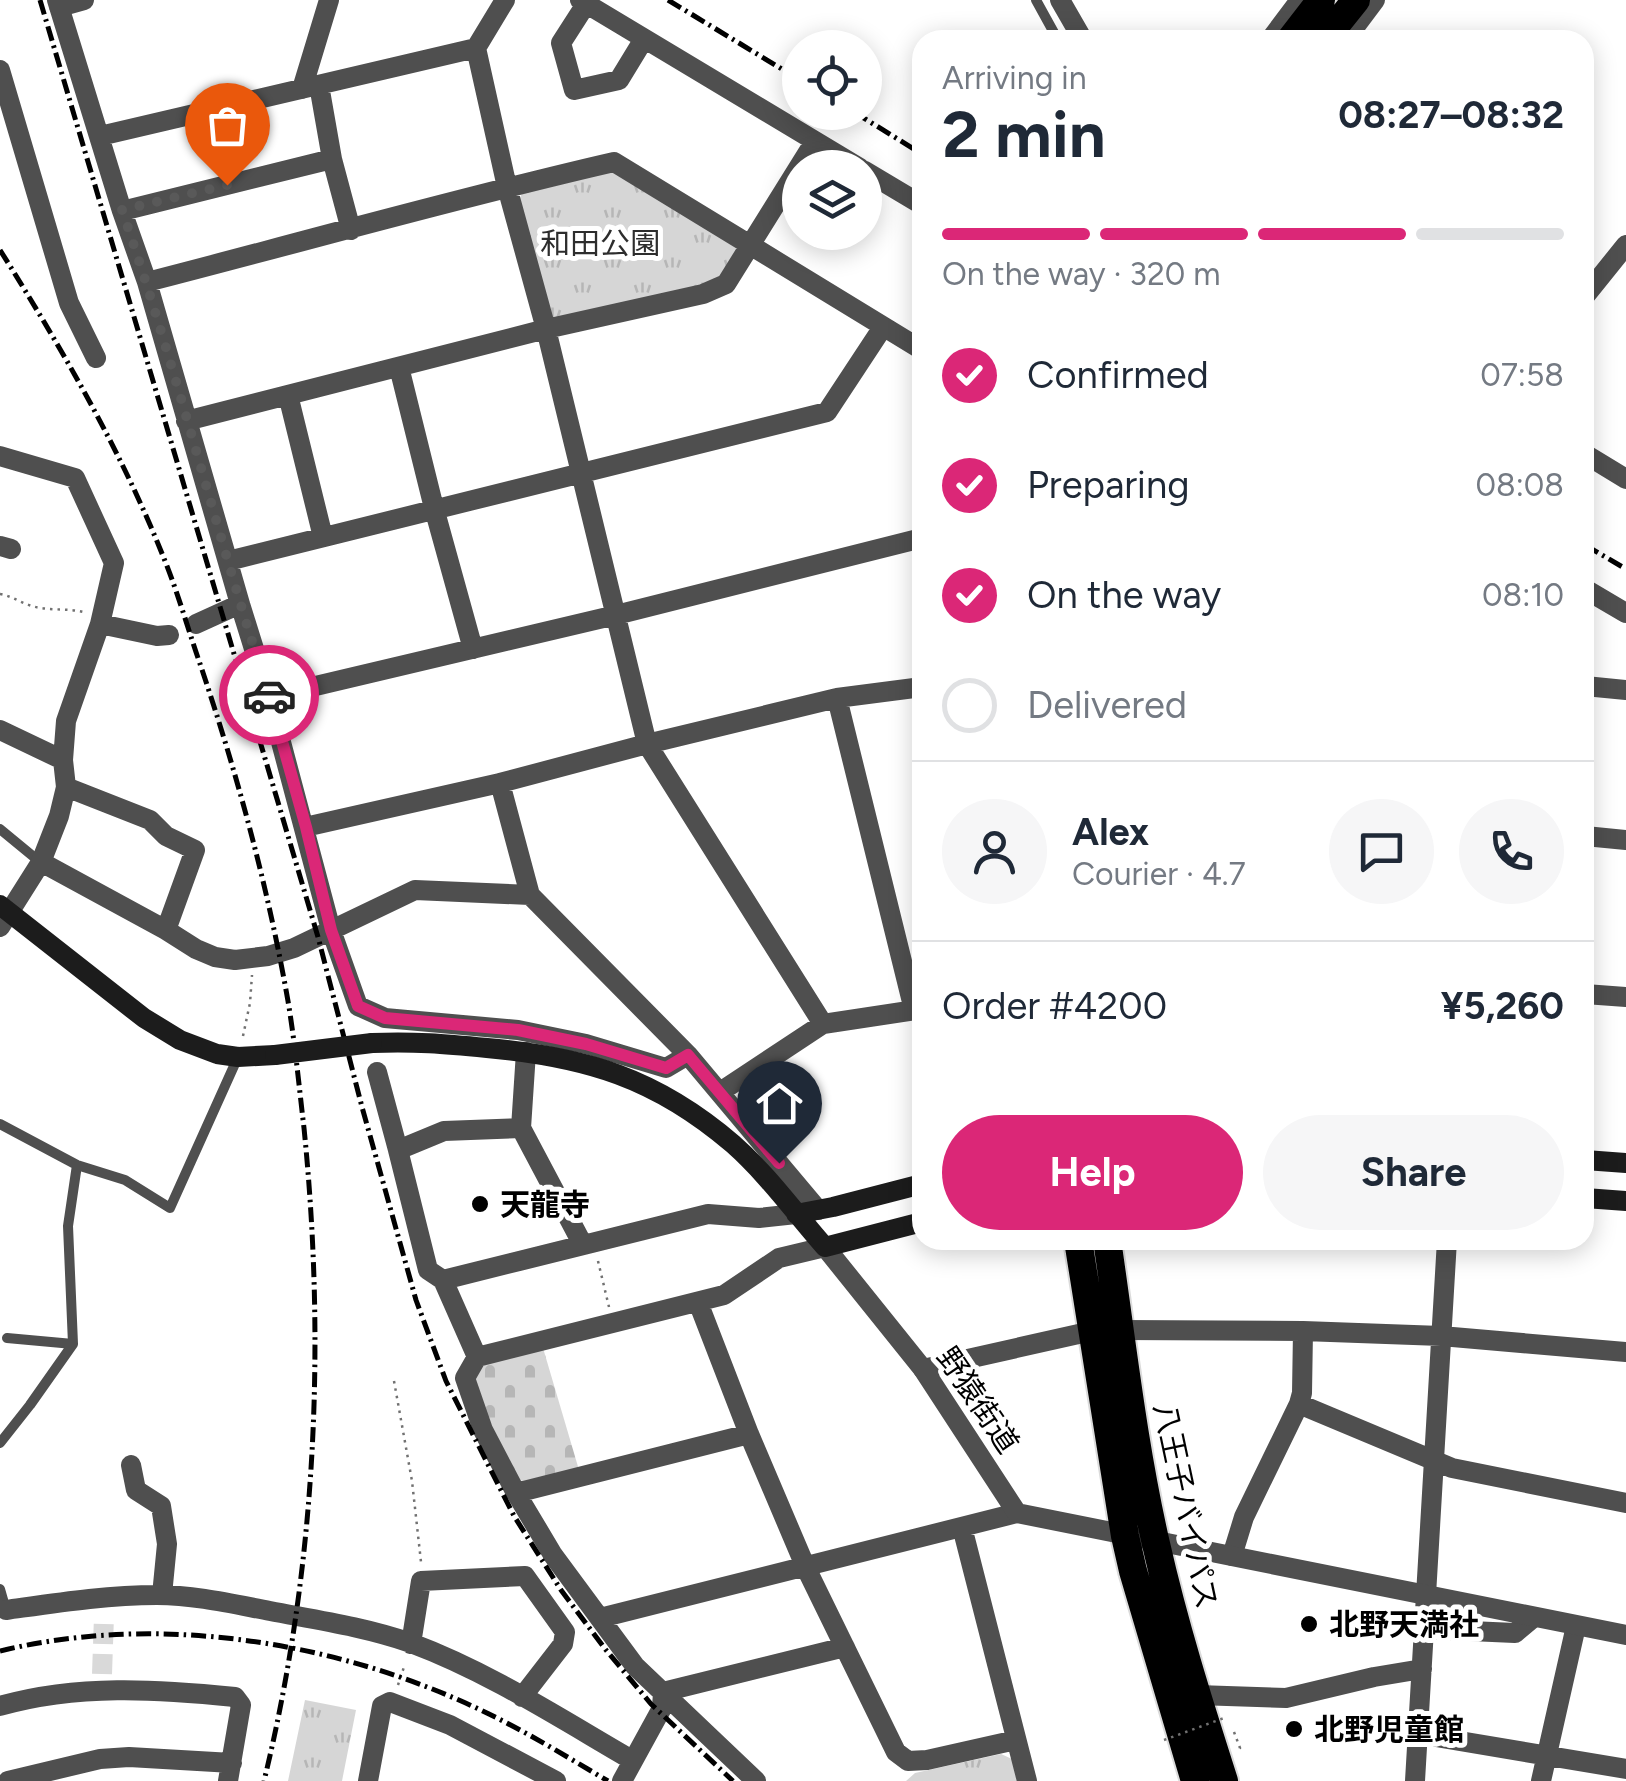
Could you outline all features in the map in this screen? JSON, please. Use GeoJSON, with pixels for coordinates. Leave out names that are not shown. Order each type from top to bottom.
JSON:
{"type":"FeatureCollection","features":[{"type":"Feature","properties":{"kind":"highway"},"geometry":{"type":"LineString","coordinates":[[1298,30],[1321,0]]}},
{"type":"Feature","properties":{"kind":"highway"},"geometry":{"type":"LineString","coordinates":[[1332,30],[1356,0]]}},
{"type":"Feature","properties":{"kind":"highway","name":"八王子バイパス"},"geometry":{"type":"LineString","coordinates":[[1081,1250],[1106,1330],[1155,1541],[1197,1694],[1226,1769]]}},
{"type":"Feature","properties":{"kind":"highway","name":"八王子バイパス"},"geometry":{"type":"LineString","coordinates":[[1107,1250],[1106,1330],[1125,1536],[1195,1781]]}},
{"type":"Feature","properties":{"kind":"main road","name":"野猿街道"},"geometry":{"type":"LineString","coordinates":[[3,915],[162,1030],[197,1048],[238,1057],[419,1041],[526,1052],[603,1068],[667,1096],[734,1146],[826,1247]]}},
{"type":"Feature","properties":{"kind":"main road"},"geometry":{"type":"LineString","coordinates":[[1594,1161],[1626,1163]]}},
{"type":"Feature","properties":{"kind":"main road"},"geometry":{"type":"LineString","coordinates":[[796,1214],[912,1186]]}},
{"type":"Feature","properties":{"kind":"main road"},"geometry":{"type":"LineString","coordinates":[[1594,1199],[1626,1201]]}},
{"type":"Feature","properties":{"kind":"main road"},"geometry":{"type":"LineString","coordinates":[[826,1247],[912,1225]]}},
{"type":"Feature","properties":{"kind":"street"},"geometry":{"type":"LineString","coordinates":[[84,0],[58,4],[147,282],[306,827],[331,930],[358,1006],[385,1018],[518,1030],[586,1044],[666,1068],[688,1055]]}},
{"type":"Feature","properties":{"kind":"street"},"geometry":{"type":"LineString","coordinates":[[329,0],[311,87],[351,230]]}},
{"type":"Feature","properties":{"kind":"street"},"geometry":{"type":"LineString","coordinates":[[505,0],[476,48],[506,186],[546,328],[647,744],[823,1024]]}},
{"type":"Feature","properties":{"kind":"street"},"geometry":{"type":"LineString","coordinates":[[1060,0],[1077,30]]}},
{"type":"Feature","properties":{"kind":"street"},"geometry":{"type":"LineString","coordinates":[[1278,30],[1300,0]]}},
{"type":"Feature","properties":{"kind":"street"},"geometry":{"type":"LineString","coordinates":[[1352,30],[1375,0]]}},
{"type":"Feature","properties":{"kind":"street"},"geometry":{"type":"LineString","coordinates":[[644,39],[619,80],[574,90],[562,43],[583,2],[831,150]]}},
{"type":"Feature","properties":{"kind":"street"},"geometry":{"type":"LineString","coordinates":[[100,136],[476,48]]}},
{"type":"Feature","properties":{"kind":"street"},"geometry":{"type":"LineString","coordinates":[[2,83],[69,303],[96,358]]}},
{"type":"Feature","properties":{"kind":"street"},"geometry":{"type":"LineString","coordinates":[[186,421],[546,328],[703,294],[726,284],[815,140]]}},
{"type":"Feature","properties":{"kind":"street"},"geometry":{"type":"LineString","coordinates":[[122,210],[332,159]]}},
{"type":"Feature","properties":{"kind":"street"},"geometry":{"type":"LineString","coordinates":[[147,282],[506,186],[614,162],[912,344]]}},
{"type":"Feature","properties":{"kind":"street"},"geometry":{"type":"LineString","coordinates":[[882,181],[912,200]]}},
{"type":"Feature","properties":{"kind":"street"},"geometry":{"type":"LineString","coordinates":[[1594,285],[1626,245]]}},
{"type":"Feature","properties":{"kind":"street"},"geometry":{"type":"LineString","coordinates":[[228,561],[826,412],[883,327]]}},
{"type":"Feature","properties":{"kind":"street"},"geometry":{"type":"LineString","coordinates":[[399,367],[474,650]]}},
{"type":"Feature","properties":{"kind":"street"},"geometry":{"type":"LineString","coordinates":[[288,395],[323,537]]}},
{"type":"Feature","properties":{"kind":"street"},"geometry":{"type":"LineString","coordinates":[[0,456],[75,478],[114,563],[100,624],[66,721],[62,760],[66,787],[58,816],[41,862],[3,915]]}},
{"type":"Feature","properties":{"kind":"street"},"geometry":{"type":"LineString","coordinates":[[1594,459],[1626,479]]}},
{"type":"Feature","properties":{"kind":"street"},"geometry":{"type":"LineString","coordinates":[[269,698],[912,541]]}},
{"type":"Feature","properties":{"kind":"street"},"geometry":{"type":"LineString","coordinates":[[1594,594],[1626,613]]}},
{"type":"Feature","properties":{"kind":"street"},"geometry":{"type":"LineString","coordinates":[[196,624],[240,604]]}},
{"type":"Feature","properties":{"kind":"street"},"geometry":{"type":"LineString","coordinates":[[100,624],[169,635]]}},
{"type":"Feature","properties":{"kind":"street"},"geometry":{"type":"LineString","coordinates":[[1594,687],[1626,690]]}},
{"type":"Feature","properties":{"kind":"street"},"geometry":{"type":"LineString","coordinates":[[306,827],[500,783],[837,698],[912,688]]}},
{"type":"Feature","properties":{"kind":"street"},"geometry":{"type":"LineString","coordinates":[[837,698],[912,987]]}},
{"type":"Feature","properties":{"kind":"street"},"geometry":{"type":"LineString","coordinates":[[0,730],[62,760]]}},
{"type":"Feature","properties":{"kind":"street"},"geometry":{"type":"LineString","coordinates":[[500,783],[530,896],[688,1055],[818,1210]]}},
{"type":"Feature","properties":{"kind":"street"},"geometry":{"type":"LineString","coordinates":[[66,787],[150,820],[166,836],[195,850],[166,930]]}},
{"type":"Feature","properties":{"kind":"street"},"geometry":{"type":"LineString","coordinates":[[1594,837],[1626,840]]}},
{"type":"Feature","properties":{"kind":"street"},"geometry":{"type":"LineString","coordinates":[[41,862],[196,948],[235,960],[294,948],[415,890],[530,896]]}},
{"type":"Feature","properties":{"kind":"street"},"geometry":{"type":"LineString","coordinates":[[1594,995],[1626,997]]}},
{"type":"Feature","properties":{"kind":"street"},"geometry":{"type":"LineString","coordinates":[[720,1092],[823,1024],[912,1011]]}},
{"type":"Feature","properties":{"kind":"street"},"geometry":{"type":"LineString","coordinates":[[526,1052],[522,1128],[588,1244]]}},
{"type":"Feature","properties":{"kind":"street"},"geometry":{"type":"LineString","coordinates":[[377,1072],[428,1270],[443,1280],[477,1357]]}},
{"type":"Feature","properties":{"kind":"street"},"geometry":{"type":"LineString","coordinates":[[398,1150],[444,1131],[522,1128]]}},
{"type":"Feature","properties":{"kind":"street"},"geometry":{"type":"LineString","coordinates":[[443,1280],[708,1214],[760,1218],[796,1214]]}},
{"type":"Feature","properties":{"kind":"street"},"geometry":{"type":"LineString","coordinates":[[756,1781],[636,1666],[553,1555],[483,1430],[465,1378],[477,1357],[724,1294],[779,1258],[826,1247]]}},
{"type":"Feature","properties":{"kind":"street","name":"野猿街道"},"geometry":{"type":"LineString","coordinates":[[826,1247],[924,1369],[1017,1513]]}},
{"type":"Feature","properties":{"kind":"street"},"geometry":{"type":"LineString","coordinates":[[1415,1781],[1445,1250]]}},
{"type":"Feature","properties":{"kind":"street"},"geometry":{"type":"LineString","coordinates":[[698,1302],[806,1568],[896,1752],[908,1761],[927,1760],[1016,1740]]}},
{"type":"Feature","properties":{"kind":"street"},"geometry":{"type":"LineString","coordinates":[[924,1369],[1106,1330],[1440,1336],[1626,1352]]}},
{"type":"Feature","properties":{"kind":"street"},"geometry":{"type":"LineString","coordinates":[[1232,1556],[1244,1517],[1299,1404],[1303,1331]]}},
{"type":"Feature","properties":{"kind":"street"},"geometry":{"type":"LineString","coordinates":[[1299,1404],[1452,1468],[1626,1503]]}},
{"type":"Feature","properties":{"kind":"street"},"geometry":{"type":"LineString","coordinates":[[516,1493],[749,1434]]}},
{"type":"Feature","properties":{"kind":"street"},"geometry":{"type":"LineString","coordinates":[[131,1465],[136,1490],[161,1506],[168,1544],[162,1595]]}},
{"type":"Feature","properties":{"kind":"street"},"geometry":{"type":"LineString","coordinates":[[600,1618],[1017,1513],[1626,1635]]}},
{"type":"Feature","properties":{"kind":"street"},"geometry":{"type":"LineString","coordinates":[[962,1527],[1027,1781]]}},
{"type":"Feature","properties":{"kind":"street"},"geometry":{"type":"LineString","coordinates":[[411,1644],[421,1581],[525,1576],[564,1632],[563,1644],[522,1696]]}},
{"type":"Feature","properties":{"kind":"street"},"geometry":{"type":"LineString","coordinates":[[3,1600],[104,1606],[162,1595],[216,1601],[361,1629],[461,1665],[632,1760]]}},
{"type":"Feature","properties":{"kind":"street"},"geometry":{"type":"LineString","coordinates":[[1425,1629],[1515,1633],[1534,1617]]}},
{"type":"Feature","properties":{"kind":"street"},"geometry":{"type":"LineString","coordinates":[[1542,1781],[1576,1626]]}},
{"type":"Feature","properties":{"kind":"street"},"geometry":{"type":"LineString","coordinates":[[663,1692],[844,1646]]}},
{"type":"Feature","properties":{"kind":"street"},"geometry":{"type":"LineString","coordinates":[[1197,1694],[1286,1698],[1422,1669]]}},
{"type":"Feature","properties":{"kind":"street"},"geometry":{"type":"LineString","coordinates":[[0,1706],[102,1683],[235,1697],[242,1705],[230,1772],[129,1757],[100,1759],[8,1781]]}},
{"type":"Feature","properties":{"kind":"street"},"geometry":{"type":"LineString","coordinates":[[622,1781],[662,1708],[663,1692]]}},
{"type":"Feature","properties":{"kind":"street"},"geometry":{"type":"LineString","coordinates":[[368,1781],[382,1706],[390,1702],[450,1725],[556,1781]]}},
{"type":"Feature","properties":{"kind":"street"},"geometry":{"type":"LineString","coordinates":[[1418,1734],[1626,1769]]}},
{"type":"Feature","properties":{"kind":"street"},"geometry":{"type":"LineString","coordinates":[[896,1781],[908,1761]]}},
{"type":"Feature","properties":{"kind":"lane"},"geometry":{"type":"LineString","coordinates":[[1036,0],[1052,30]]}},
{"type":"Feature","properties":{"kind":"lane"},"geometry":{"type":"LineString","coordinates":[[0,829],[41,862]]}},
{"type":"Feature","properties":{"kind":"lane"},"geometry":{"type":"LineString","coordinates":[[0,1124],[77,1165],[125,1180],[170,1208],[238,1057]]}},
{"type":"Feature","properties":{"kind":"lane"},"geometry":{"type":"LineString","coordinates":[[0,1443],[73,1344],[68,1226],[77,1165]]}},
{"type":"Feature","properties":{"kind":"lane"},"geometry":{"type":"LineString","coordinates":[[7,1338],[73,1344]]}},
{"type":"Feature","properties":{"kind":"path"},"geometry":{"type":"LineString","coordinates":[[0,594],[31,606],[92,614],[100,624]]}},
{"type":"Feature","properties":{"kind":"path"},"geometry":{"type":"LineString","coordinates":[[238,1057],[250,1004],[253,959]]}},
{"type":"Feature","properties":{"kind":"path"},"geometry":{"type":"LineString","coordinates":[[588,1244],[613,1323]]}},
{"type":"Feature","properties":{"kind":"path"},"geometry":{"type":"LineString","coordinates":[[394,1381],[412,1482],[421,1581]]}},
{"type":"Feature","properties":{"kind":"path"},"geometry":{"type":"LineString","coordinates":[[390,1702],[411,1644]]}},
{"type":"Feature","properties":{"kind":"path"},"geometry":{"type":"LineString","coordinates":[[1164,1740],[1224,1718]]}},
{"type":"Feature","properties":{"kind":"path"},"geometry":{"type":"LineString","coordinates":[[1226,1769],[1240,1748],[1234,1732]]}},
{"type":"Feature","properties":{"kind":"green space","name":"和田公園"},"geometry":{"type":"Polygon","coordinates":[[[610,168],[740,250],[726,281],[554,321],[548,318],[520,198],[522,193],[610,168]]]}},
{"type":"Feature","properties":{"kind":"green space"},"geometry":{"type":"Polygon","coordinates":[[[543,1348],[579,1470],[529,1484],[516,1478],[474,1375],[481,1364],[543,1348]]]}},
{"type":"Feature","properties":{"kind":"green space"},"geometry":{"type":"Polygon","coordinates":[[[305,1700],[356,1710],[342,1781],[288,1781],[305,1700]]]}},
{"type":"Feature","properties":{"kind":"green space"},"geometry":{"type":"Polygon","coordinates":[[[1001,1754],[1012,1759],[1017,1781],[906,1781],[915,1773],[1001,1754]]]}},
{"type":"Feature","properties":{"kind":"tunnel"},"geometry":{"type":"LineString","coordinates":[[102,1674],[104,1616]]}},
{"type":"Feature","properties":{"kind":"railway"},"geometry":{"type":"LineString","coordinates":[[40,0],[318,937],[416,1300],[446,1381],[514,1516],[561,1590],[651,1704],[733,1781]]}},
{"type":"Feature","properties":{"kind":"railway"},"geometry":{"type":"LineString","coordinates":[[668,0],[782,69]]}},
{"type":"Feature","properties":{"kind":"railway"},"geometry":{"type":"LineString","coordinates":[[882,129],[912,148]]}},
{"type":"Feature","properties":{"kind":"railway"},"geometry":{"type":"LineString","coordinates":[[0,250],[110,441],[169,572],[249,825],[288,1001],[311,1210],[315,1374],[312,1456],[295,1620],[264,1781]]}},
{"type":"Feature","properties":{"kind":"railway"},"geometry":{"type":"LineString","coordinates":[[1594,550],[1626,569]]}},
{"type":"Feature","properties":{"kind":"railway"},"geometry":{"type":"LineString","coordinates":[[0,1651],[123,1634],[186,1635],[312,1652],[432,1689],[504,1722],[608,1781]]}},
{"type":"Feature","properties":{"kind":"way so far"},"geometry":{"type":"LineString","coordinates":[[227,185],[122,210],[147,282],[269,695]]}},
{"type":"Feature","properties":{"kind":"place","name":"天龍寺"},"geometry":{"type":"Point","coordinates":[480,1204]}},
{"type":"Feature","properties":{"kind":"place","name":"北野天満社"},"geometry":{"type":"Point","coordinates":[1309,1624]}},
{"type":"Feature","properties":{"kind":"place","name":"北野児童館"},"geometry":{"type":"Point","coordinates":[1294,1729]}},
{"type":"Feature","properties":{"kind":"route"},"geometry":{"type":"LineString","coordinates":[[269,695],[331,930],[358,1006],[385,1018],[518,1030],[586,1044],[666,1068],[688,1055],[779,1163]]}}]}
